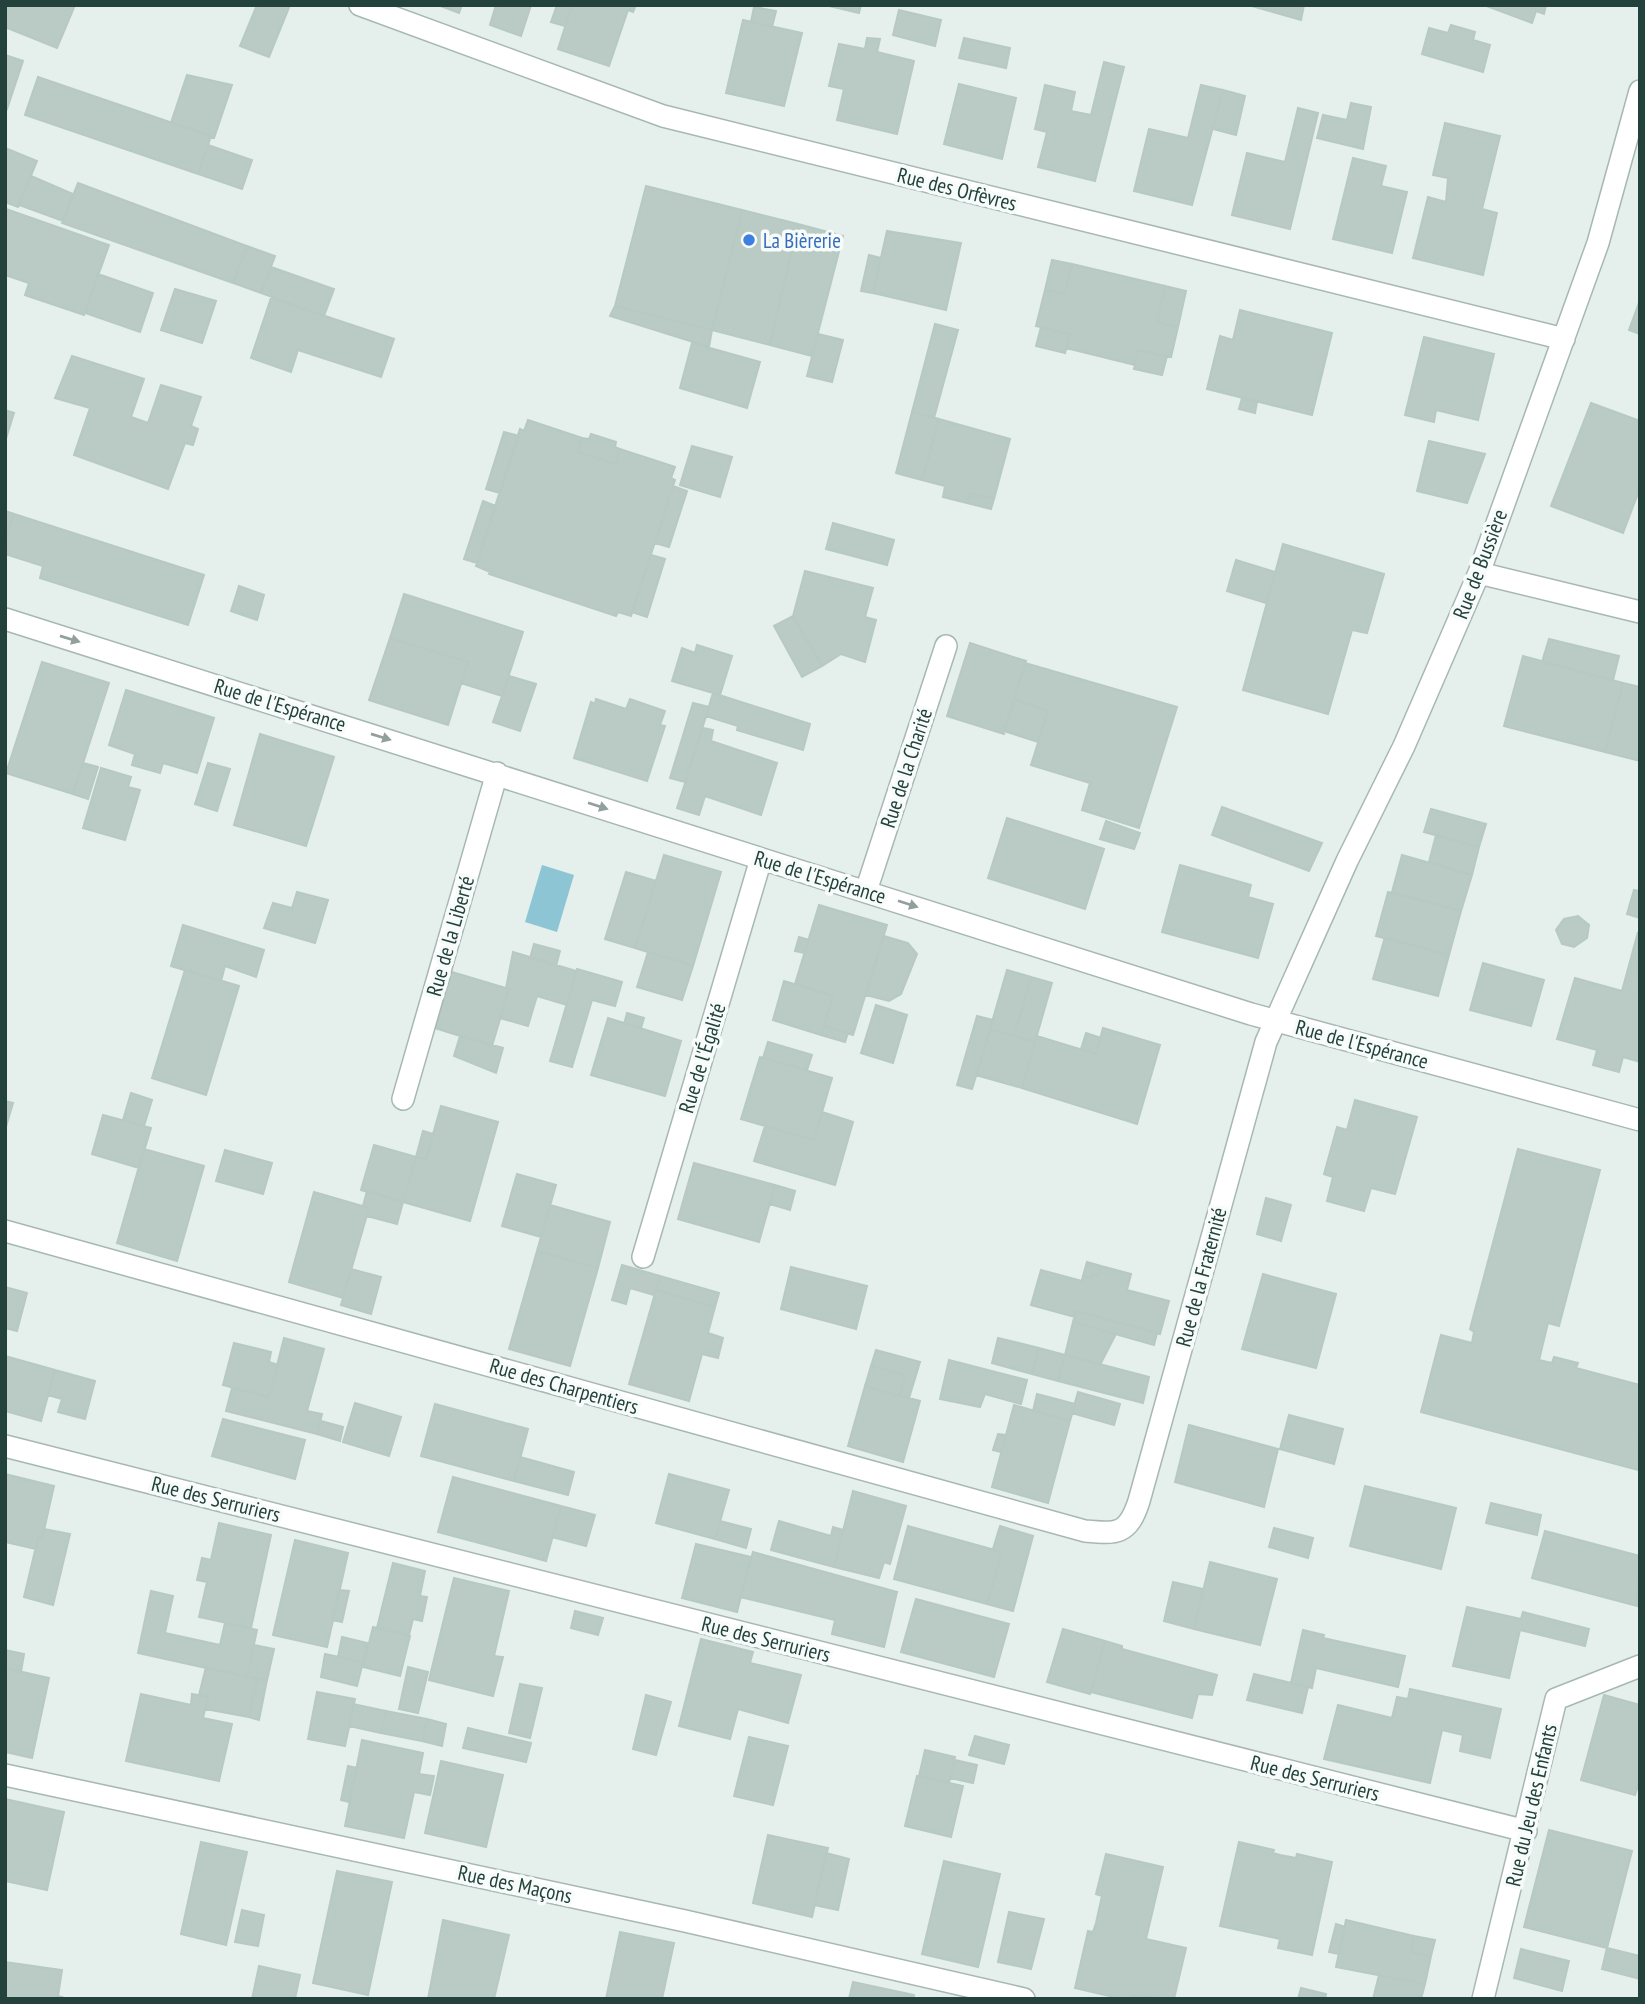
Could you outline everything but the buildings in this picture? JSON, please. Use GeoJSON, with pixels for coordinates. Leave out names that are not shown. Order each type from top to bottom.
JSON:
{"type":"FeatureCollection","features":[{"type":"Feature","properties":{"kind":"street","name":"Rue des Orfèvres"},"geometry":{"type":"LineString","coordinates":[[360,5],[663,116],[1564,339]]}},
{"type":"Feature","properties":{"kind":"street","name":"Rue de Bussière"},"geometry":{"type":"LineString","coordinates":[[1274,1020],[1404,746],[1479,573],[1564,339],[1614,191],[1640,91]]}},
{"type":"Feature","properties":{"kind":"street"},"geometry":{"type":"LineString","coordinates":[[1479,573],[1640,612]]}},
{"type":"Feature","properties":{"kind":"street","name":"Rue de l'Espérance"},"geometry":{"type":"LineString","coordinates":[[5,619],[1274,1020],[1640,1120]]}},
{"type":"Feature","properties":{"kind":"street","name":"Rue de la Charité"},"geometry":{"type":"LineString","coordinates":[[866,891],[946,646]]}},
{"type":"Feature","properties":{"kind":"street","name":"Rue de la Liberté"},"geometry":{"type":"LineString","coordinates":[[403,1099],[498,774]]}},
{"type":"Feature","properties":{"kind":"street","name":"Rue de l'Égalité"},"geometry":{"type":"LineString","coordinates":[[643,1257],[761,859]]}},
{"type":"Feature","properties":{"kind":"street","name":"Rue de la Fraternité"},"geometry":{"type":"LineString","coordinates":[[1123,1531],[1133,1519],[1139,1502],[1274,1020]]}},
{"type":"Feature","properties":{"kind":"street","name":"Rue des Charpentiers"},"geometry":{"type":"LineString","coordinates":[[5,1231],[1085,1531],[1123,1531]]}},
{"type":"Feature","properties":{"kind":"street","name":"Rue des Serruriers"},"geometry":{"type":"LineString","coordinates":[[5,1446],[1526,1831]]}},
{"type":"Feature","properties":{"kind":"street","name":"Rue du Jeu des Enfants"},"geometry":{"type":"LineString","coordinates":[[1483,1999],[1556,1699],[1640,1666]]}},
{"type":"Feature","properties":{"kind":"street","name":"Rue des Maçons"},"geometry":{"type":"LineString","coordinates":[[5,1775],[685,1921],[1024,1999]]}},
{"type":"Feature","properties":{"kind":"water"},"geometry":{"type":"Polygon","coordinates":[[[542,865],[574,875],[557,932],[525,922],[542,865]]]}},
{"type":"Feature","properties":{"kind":"place","name":"La Bièrerie"},"geometry":{"type":"Point","coordinates":[749,240]}}]}
